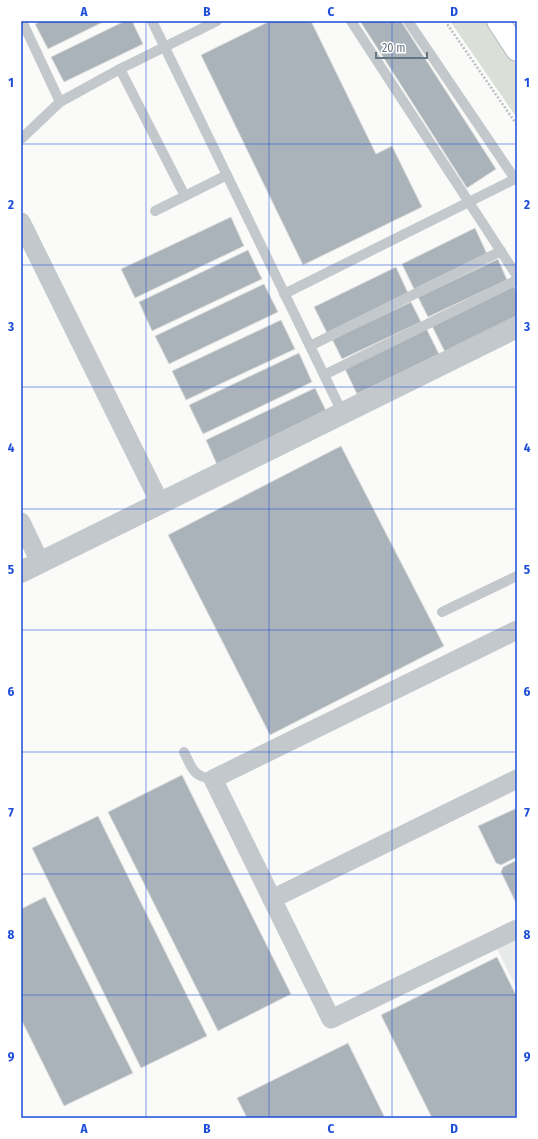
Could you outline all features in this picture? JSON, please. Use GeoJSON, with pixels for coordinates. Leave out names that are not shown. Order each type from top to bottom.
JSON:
{"type":"FeatureCollection","features":[{"type":"Feature","properties":{"kind":"main road"},"geometry":{"type":"LineString","coordinates":[[498,21],[517,50]]}},
{"type":"Feature","properties":{"kind":"street"},"geometry":{"type":"LineString","coordinates":[[21,222],[160,503]]}},
{"type":"Feature","properties":{"kind":"street"},"geometry":{"type":"LineString","coordinates":[[21,572],[517,327]]}},
{"type":"Feature","properties":{"kind":"street"},"geometry":{"type":"LineString","coordinates":[[21,522],[40,562]]}},
{"type":"Feature","properties":{"kind":"street"},"geometry":{"type":"LineString","coordinates":[[517,630],[213,779],[331,1019],[517,929]]}},
{"type":"Feature","properties":{"kind":"street"},"geometry":{"type":"LineString","coordinates":[[272,899],[517,779]]}},
{"type":"Feature","properties":{"kind":"lane"},"geometry":{"type":"LineString","coordinates":[[22,21],[60,102]]}},
{"type":"Feature","properties":{"kind":"lane"},"geometry":{"type":"LineString","coordinates":[[152,21],[341,410]]}},
{"type":"Feature","properties":{"kind":"lane"},"geometry":{"type":"LineString","coordinates":[[21,139],[60,102],[120,69],[216,21]]}},
{"type":"Feature","properties":{"kind":"lane"},"geometry":{"type":"LineString","coordinates":[[351,21],[517,276]]}},
{"type":"Feature","properties":{"kind":"lane"},"geometry":{"type":"LineString","coordinates":[[284,294],[516,179],[408,21]]}},
{"type":"Feature","properties":{"kind":"lane"},"geometry":{"type":"LineString","coordinates":[[120,69],[185,196]]}},
{"type":"Feature","properties":{"kind":"lane"},"geometry":{"type":"LineString","coordinates":[[155,211],[227,175]]}},
{"type":"Feature","properties":{"kind":"lane"},"geometry":{"type":"LineString","coordinates":[[310,346],[501,250]]}},
{"type":"Feature","properties":{"kind":"lane"},"geometry":{"type":"LineString","coordinates":[[324,375],[517,280]]}},
{"type":"Feature","properties":{"kind":"lane"},"geometry":{"type":"LineString","coordinates":[[442,612],[517,576]]}},
{"type":"Feature","properties":{"kind":"lane"},"geometry":{"type":"LineString","coordinates":[[184,752],[194,773],[205,779],[213,779]]}},
{"type":"Feature","properties":{"kind":"path"},"geometry":{"type":"LineString","coordinates":[[445,21],[517,125]]}},
{"type":"Feature","properties":{"kind":"shaded area"},"geometry":{"type":"Polygon","coordinates":[[[450,21],[486,21],[517,66],[517,118],[450,21]]]}},
{"type":"Feature","properties":{"kind":"shaded area"},"geometry":{"type":"Polygon","coordinates":[[[517,939],[517,989],[497,949],[517,939]]]}},
{"type":"Feature","properties":{"kind":"building"},"geometry":{"type":"Polygon","coordinates":[[[41,21],[105,21],[48,49],[35,24],[41,21]]]}},
{"type":"Feature","properties":{"kind":"building"},"geometry":{"type":"Polygon","coordinates":[[[125,21],[132,21],[143,44],[64,82],[51,57],[125,21]]]}},
{"type":"Feature","properties":{"kind":"building"},"geometry":{"type":"Polygon","coordinates":[[[270,21],[311,21],[376,154],[392,146],[422,207],[303,265],[201,55],[270,21]]]}},
{"type":"Feature","properties":{"kind":"building"},"geometry":{"type":"Polygon","coordinates":[[[360,21],[401,21],[496,169],[467,188],[360,21]]]}},
{"type":"Feature","properties":{"kind":"building"},"geometry":{"type":"Polygon","coordinates":[[[231,217],[244,246],[135,298],[121,269],[231,217]]]}},
{"type":"Feature","properties":{"kind":"building"},"geometry":{"type":"Polygon","coordinates":[[[475,228],[487,254],[414,289],[402,264],[475,228]]]}},
{"type":"Feature","properties":{"kind":"building"},"geometry":{"type":"Polygon","coordinates":[[[248,250],[262,279],[152,331],[139,302],[248,250]]]}},
{"type":"Feature","properties":{"kind":"building"},"geometry":{"type":"Polygon","coordinates":[[[498,259],[507,280],[428,317],[418,297],[498,259]]]}},
{"type":"Feature","properties":{"kind":"building"},"geometry":{"type":"Polygon","coordinates":[[[396,267],[408,293],[327,333],[314,307],[396,267]]]}},
{"type":"Feature","properties":{"kind":"building"},"geometry":{"type":"Polygon","coordinates":[[[264,284],[278,312],[169,364],[155,336],[264,284]]]}},
{"type":"Feature","properties":{"kind":"building"},"geometry":{"type":"Polygon","coordinates":[[[514,286],[517,292],[517,316],[445,352],[432,326],[514,286]]]}},
{"type":"Feature","properties":{"kind":"building"},"geometry":{"type":"Polygon","coordinates":[[[411,302],[421,322],[342,359],[332,339],[411,302]]]}},
{"type":"Feature","properties":{"kind":"building"},"geometry":{"type":"Polygon","coordinates":[[[281,320],[295,349],[186,400],[172,371],[281,320]]]}},
{"type":"Feature","properties":{"kind":"building"},"geometry":{"type":"Polygon","coordinates":[[[426,328],[439,354],[357,394],[345,369],[426,328]]]}},
{"type":"Feature","properties":{"kind":"building"},"geometry":{"type":"Polygon","coordinates":[[[299,353],[312,382],[203,434],[189,405],[299,353]]]}},
{"type":"Feature","properties":{"kind":"building"},"geometry":{"type":"Polygon","coordinates":[[[315,388],[329,417],[219,469],[206,440],[315,388]]]}},
{"type":"Feature","properties":{"kind":"building"},"geometry":{"type":"Polygon","coordinates":[[[341,446],[444,646],[270,735],[168,535],[341,446]]]}},
{"type":"Feature","properties":{"kind":"building"},"geometry":{"type":"Polygon","coordinates":[[[182,775],[291,994],[218,1031],[108,812],[182,775]]]}},
{"type":"Feature","properties":{"kind":"building"},"geometry":{"type":"Polygon","coordinates":[[[517,808],[517,857],[501,865],[496,863],[478,826],[517,808]]]}},
{"type":"Feature","properties":{"kind":"building"},"geometry":{"type":"Polygon","coordinates":[[[98,816],[207,1036],[141,1068],[32,848],[98,816]]]}},
{"type":"Feature","properties":{"kind":"building"},"geometry":{"type":"Polygon","coordinates":[[[517,860],[517,905],[501,872],[503,867],[517,860]]]}},
{"type":"Feature","properties":{"kind":"building"},"geometry":{"type":"Polygon","coordinates":[[[45,897],[133,1073],[64,1106],[21,1019],[21,909],[45,897]]]}},
{"type":"Feature","properties":{"kind":"building"},"geometry":{"type":"Polygon","coordinates":[[[497,957],[517,997],[517,1118],[432,1118],[381,1015],[497,957]]]}},
{"type":"Feature","properties":{"kind":"building"},"geometry":{"type":"Polygon","coordinates":[[[348,1043],[385,1118],[247,1118],[237,1098],[348,1043]]]}}]}
